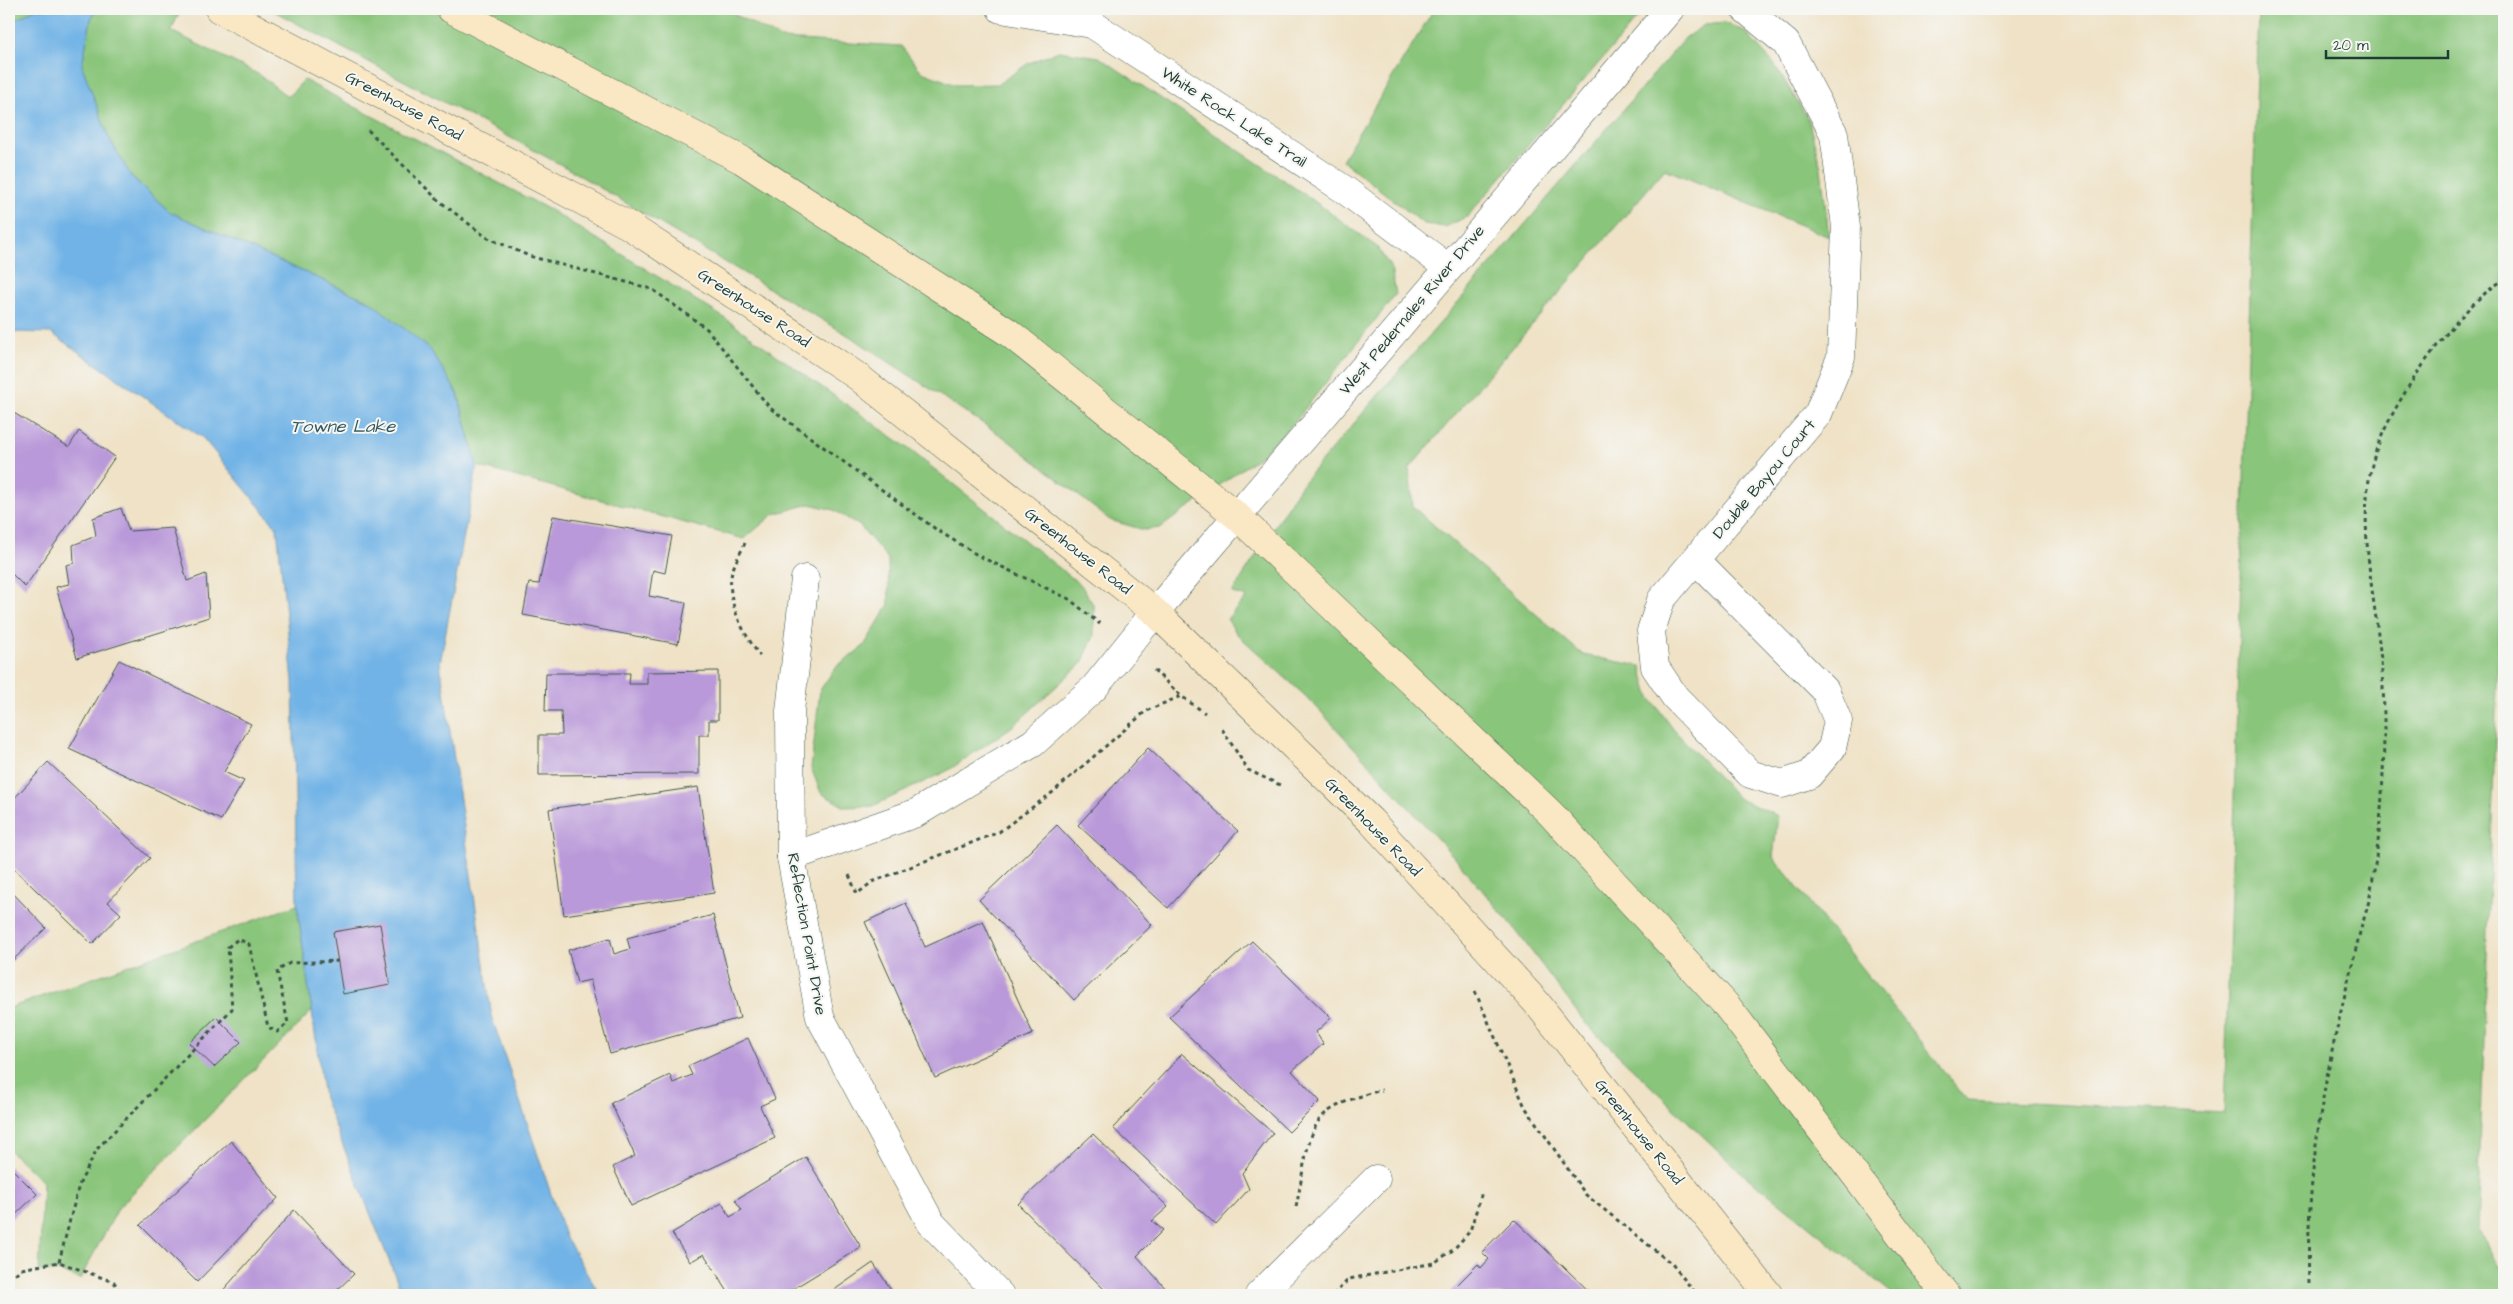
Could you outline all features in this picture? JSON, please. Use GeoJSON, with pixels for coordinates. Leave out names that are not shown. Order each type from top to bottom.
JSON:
{"type":"FeatureCollection","features":[{"type":"Feature","properties":{"kind":"main road","name":"Greenhouse Road"},"geometry":{"type":"LineString","coordinates":[[219,9],[628,225],[856,376],[1155,612],[1371,821],[1536,1002],[1769,1295]]}},
{"type":"Feature","properties":{"kind":"main road"},"geometry":{"type":"LineString","coordinates":[[452,9],[751,165],[1008,332],[1237,516],[1550,813],[1727,1006],[1946,1295]]}},
{"type":"Feature","properties":{"kind":"street","name":"White Rock Lake Trail"},"geometry":{"type":"LineString","coordinates":[[1001,9],[1092,24],[1344,190],[1448,268]]}},
{"type":"Feature","properties":{"kind":"street","name":"West Pedernales River Drive"},"geometry":{"type":"LineString","coordinates":[[791,857],[916,813],[1033,743],[1094,688],[1155,612],[1670,9]]}},
{"type":"Feature","properties":{"kind":"street","name":"Double Bayou Court"},"geometry":{"type":"LineString","coordinates":[[1696,560],[1825,690],[1838,721],[1832,748],[1808,775],[1782,784],[1750,774],[1676,697],[1655,666],[1651,631],[1661,600],[1818,414],[1841,357],[1846,227],[1834,134],[1786,44],[1745,9]]}},
{"type":"Feature","properties":{"kind":"street","name":"Reflection Point Drive"},"geometry":{"type":"LineString","coordinates":[[805,579],[790,710],[791,857],[820,1017],[931,1223],[1000,1295]]}},
{"type":"Feature","properties":{"kind":"street"},"geometry":{"type":"LineString","coordinates":[[1259,1295],[1376,1179]]}},
{"type":"Feature","properties":{"kind":"path"},"geometry":{"type":"LineString","coordinates":[[366,128],[438,200],[486,237],[529,256],[652,289],[707,329],[770,408],[937,530],[979,556],[1068,599],[1127,646],[1181,696],[1210,716]]}},
{"type":"Feature","properties":{"kind":"path"},"geometry":{"type":"LineString","coordinates":[[2309,1283],[2310,1212],[2323,1102],[2331,1057],[2371,893],[2382,812],[2384,718],[2380,644],[2368,545],[2369,482],[2380,439],[2412,380],[2470,307],[2482,294],[2504,280]]}},
{"type":"Feature","properties":{"kind":"path"},"geometry":{"type":"LineString","coordinates":[[835,842],[857,894],[872,882],[999,832],[1053,792],[1146,710],[1181,696]]}},
{"type":"Feature","properties":{"kind":"path"},"geometry":{"type":"LineString","coordinates":[[1217,722],[1248,770],[1288,788]]}},
{"type":"Feature","properties":{"kind":"path"},"geometry":{"type":"LineString","coordinates":[[58,1262],[79,1185],[97,1149],[232,1009],[228,947],[238,939],[249,944],[268,1027],[277,1032],[288,1023],[277,971],[290,963],[338,961]]}},
{"type":"Feature","properties":{"kind":"path"},"geometry":{"type":"LineString","coordinates":[[1473,988],[1486,1013],[1525,1107],[1586,1195],[1672,1264],[1697,1295]]}},
{"type":"Feature","properties":{"kind":"path"},"geometry":{"type":"LineString","coordinates":[[1295,1211],[1308,1146],[1321,1118],[1353,1098],[1382,1090]]}},
{"type":"Feature","properties":{"kind":"path"},"geometry":{"type":"LineString","coordinates":[[1333,1295],[1349,1279],[1434,1263],[1440,1259],[1453,1250],[1470,1231],[1482,1192]]}},
{"type":"Feature","properties":{"kind":"path"},"geometry":{"type":"LineString","coordinates":[[9,1279],[21,1269],[58,1262],[114,1282],[122,1295]]}},
{"type":"Feature","properties":{"kind":"green space"},"geometry":{"type":"Polygon","coordinates":[[[9,9],[36,9],[9,23],[9,9]]]}},
{"type":"Feature","properties":{"kind":"green space"},"geometry":{"type":"Polygon","coordinates":[[[97,9],[181,9],[171,31],[260,75],[288,97],[304,80],[552,211],[723,317],[905,446],[1081,585],[1094,606],[1094,636],[1082,663],[1013,726],[949,770],[873,806],[845,807],[821,793],[811,768],[820,690],[836,667],[864,646],[889,604],[888,559],[860,526],[834,510],[810,504],[774,514],[744,539],[477,466],[458,394],[371,302],[170,212],[131,176],[109,138],[81,66],[91,19],[97,9]]]}},
{"type":"Feature","properties":{"kind":"green space"},"geometry":{"type":"Polygon","coordinates":[[[270,9],[724,9],[782,39],[901,46],[922,72],[956,85],[998,84],[1029,63],[1059,51],[1099,57],[1310,198],[1377,247],[1391,268],[1396,294],[1293,424],[1260,456],[1160,528],[1144,530],[1110,520],[1005,438],[851,337],[567,168],[270,9]]]}},
{"type":"Feature","properties":{"kind":"green space"},"geometry":{"type":"Polygon","coordinates":[[[1434,9],[1645,9],[1467,217],[1445,227],[1424,224],[1342,160],[1434,9]]]}},
{"type":"Feature","properties":{"kind":"green space"},"geometry":{"type":"Polygon","coordinates":[[[2259,9],[2504,9],[2504,493],[2477,1232],[2504,1271],[2504,1295],[1894,1295],[1735,1167],[1586,1024],[1514,928],[1455,858],[1312,702],[1237,634],[1227,619],[1247,597],[1232,593],[1301,485],[1685,38],[1704,25],[1724,23],[1744,31],[1774,64],[1808,119],[1821,168],[1829,237],[1665,169],[1409,469],[1413,507],[1583,655],[1641,666],[1649,696],[1674,730],[1739,799],[1778,816],[1773,857],[1967,1100],[2224,1113],[2259,9]]]}},
{"type":"Feature","properties":{"kind":"green space"},"geometry":{"type":"Polygon","coordinates":[[[297,905],[312,1011],[119,1207],[80,1279],[59,1271],[39,1271],[43,1182],[9,1150],[9,1008],[297,905]]]}},
{"type":"Feature","properties":{"kind":"water","name":"Towne Lake"},"geometry":{"type":"Polygon","coordinates":[[[36,9],[97,9],[91,19],[82,66],[109,138],[131,176],[170,212],[371,302],[430,349],[458,394],[477,466],[440,663],[492,1018],[565,1236],[600,1295],[403,1295],[402,1293],[324,1098],[297,905],[293,681],[277,528],[203,438],[51,333],[9,332],[9,23],[36,9]]]}},
{"type":"Feature","properties":{"kind":"building"},"geometry":{"type":"Polygon","coordinates":[[[9,410],[69,447],[79,431],[115,457],[25,587],[9,571],[9,410]]]}},
{"type":"Feature","properties":{"kind":"building"},"geometry":{"type":"Polygon","coordinates":[[[121,508],[129,531],[173,528],[187,581],[206,574],[209,617],[77,658],[56,587],[69,584],[66,565],[74,563],[73,545],[96,536],[93,518],[121,508]]]}},
{"type":"Feature","properties":{"kind":"building"},"geometry":{"type":"Polygon","coordinates":[[[553,516],[672,536],[665,573],[653,570],[649,596],[686,603],[678,644],[523,615],[529,583],[539,584],[553,516]]]}},
{"type":"Feature","properties":{"kind":"building"},"geometry":{"type":"Polygon","coordinates":[[[119,660],[251,724],[224,772],[244,781],[221,820],[69,749],[119,660]]]}},
{"type":"Feature","properties":{"kind":"building"},"geometry":{"type":"Polygon","coordinates":[[[718,671],[718,720],[709,720],[709,735],[699,735],[699,774],[539,775],[539,735],[562,735],[561,711],[545,711],[546,673],[630,673],[629,684],[647,684],[647,672],[718,671]]]}},
{"type":"Feature","properties":{"kind":"building"},"geometry":{"type":"Polygon","coordinates":[[[1148,748],[1238,831],[1168,908],[1078,825],[1148,748]]]}},
{"type":"Feature","properties":{"kind":"building"},"geometry":{"type":"Polygon","coordinates":[[[48,762],[150,858],[108,902],[121,914],[92,944],[9,864],[9,804],[48,762]]]}},
{"type":"Feature","properties":{"kind":"building"},"geometry":{"type":"Polygon","coordinates":[[[698,787],[714,893],[564,915],[549,809],[698,787]]]}},
{"type":"Feature","properties":{"kind":"building"},"geometry":{"type":"Polygon","coordinates":[[[1057,825],[1152,925],[1074,1000],[979,900],[1057,825]]]}},
{"type":"Feature","properties":{"kind":"building"},"geometry":{"type":"Polygon","coordinates":[[[9,889],[46,928],[9,964],[9,889]]]}},
{"type":"Feature","properties":{"kind":"building"},"geometry":{"type":"Polygon","coordinates":[[[906,903],[925,947],[983,921],[1033,1034],[935,1078],[865,922],[906,903]]]}},
{"type":"Feature","properties":{"kind":"building"},"geometry":{"type":"Polygon","coordinates":[[[713,915],[740,1018],[610,1054],[590,980],[577,983],[568,950],[610,938],[614,954],[630,949],[627,938],[713,915]]]}},
{"type":"Feature","properties":{"kind":"building"},"geometry":{"type":"Polygon","coordinates":[[[380,924],[390,985],[343,994],[333,932],[380,924]]]}},
{"type":"Feature","properties":{"kind":"building"},"geometry":{"type":"Polygon","coordinates":[[[1252,941],[1331,1018],[1316,1032],[1323,1044],[1292,1071],[1320,1101],[1289,1132],[1169,1017],[1252,941]]]}},
{"type":"Feature","properties":{"kind":"building"},"geometry":{"type":"Polygon","coordinates":[[[216,1017],[241,1042],[214,1067],[189,1043],[216,1017]]]}},
{"type":"Feature","properties":{"kind":"building"},"geometry":{"type":"Polygon","coordinates":[[[748,1038],[775,1099],[760,1106],[775,1138],[631,1206],[613,1167],[635,1156],[611,1103],[670,1075],[673,1083],[692,1075],[688,1066],[748,1038]]]}},
{"type":"Feature","properties":{"kind":"building"},"geometry":{"type":"Polygon","coordinates":[[[1182,1054],[1273,1133],[1242,1173],[1249,1189],[1216,1225],[1113,1128],[1182,1054]]]}},
{"type":"Feature","properties":{"kind":"building"},"geometry":{"type":"Polygon","coordinates":[[[1093,1134],[1168,1207],[1152,1221],[1163,1230],[1137,1256],[1168,1291],[1164,1295],[1110,1295],[1018,1204],[1093,1134]]]}},
{"type":"Feature","properties":{"kind":"building"},"geometry":{"type":"Polygon","coordinates":[[[231,1141],[278,1198],[197,1282],[140,1225],[231,1141]]]}},
{"type":"Feature","properties":{"kind":"building"},"geometry":{"type":"Polygon","coordinates":[[[806,1157],[861,1247],[783,1295],[730,1295],[704,1254],[690,1262],[672,1233],[722,1203],[730,1217],[742,1210],[735,1200],[806,1157]]]}},
{"type":"Feature","properties":{"kind":"building"},"geometry":{"type":"Polygon","coordinates":[[[9,1166],[37,1194],[9,1221],[9,1166]]]}},
{"type":"Feature","properties":{"kind":"building"},"geometry":{"type":"Polygon","coordinates":[[[294,1210],[354,1274],[332,1295],[219,1295],[294,1210]]]}},
{"type":"Feature","properties":{"kind":"building"},"geometry":{"type":"Polygon","coordinates":[[[1514,1219],[1593,1295],[1447,1295],[1478,1264],[1481,1268],[1489,1259],[1482,1252],[1514,1219]]]}},
{"type":"Feature","properties":{"kind":"building"},"geometry":{"type":"Polygon","coordinates":[[[873,1263],[895,1295],[827,1295],[873,1263]]]}}]}
